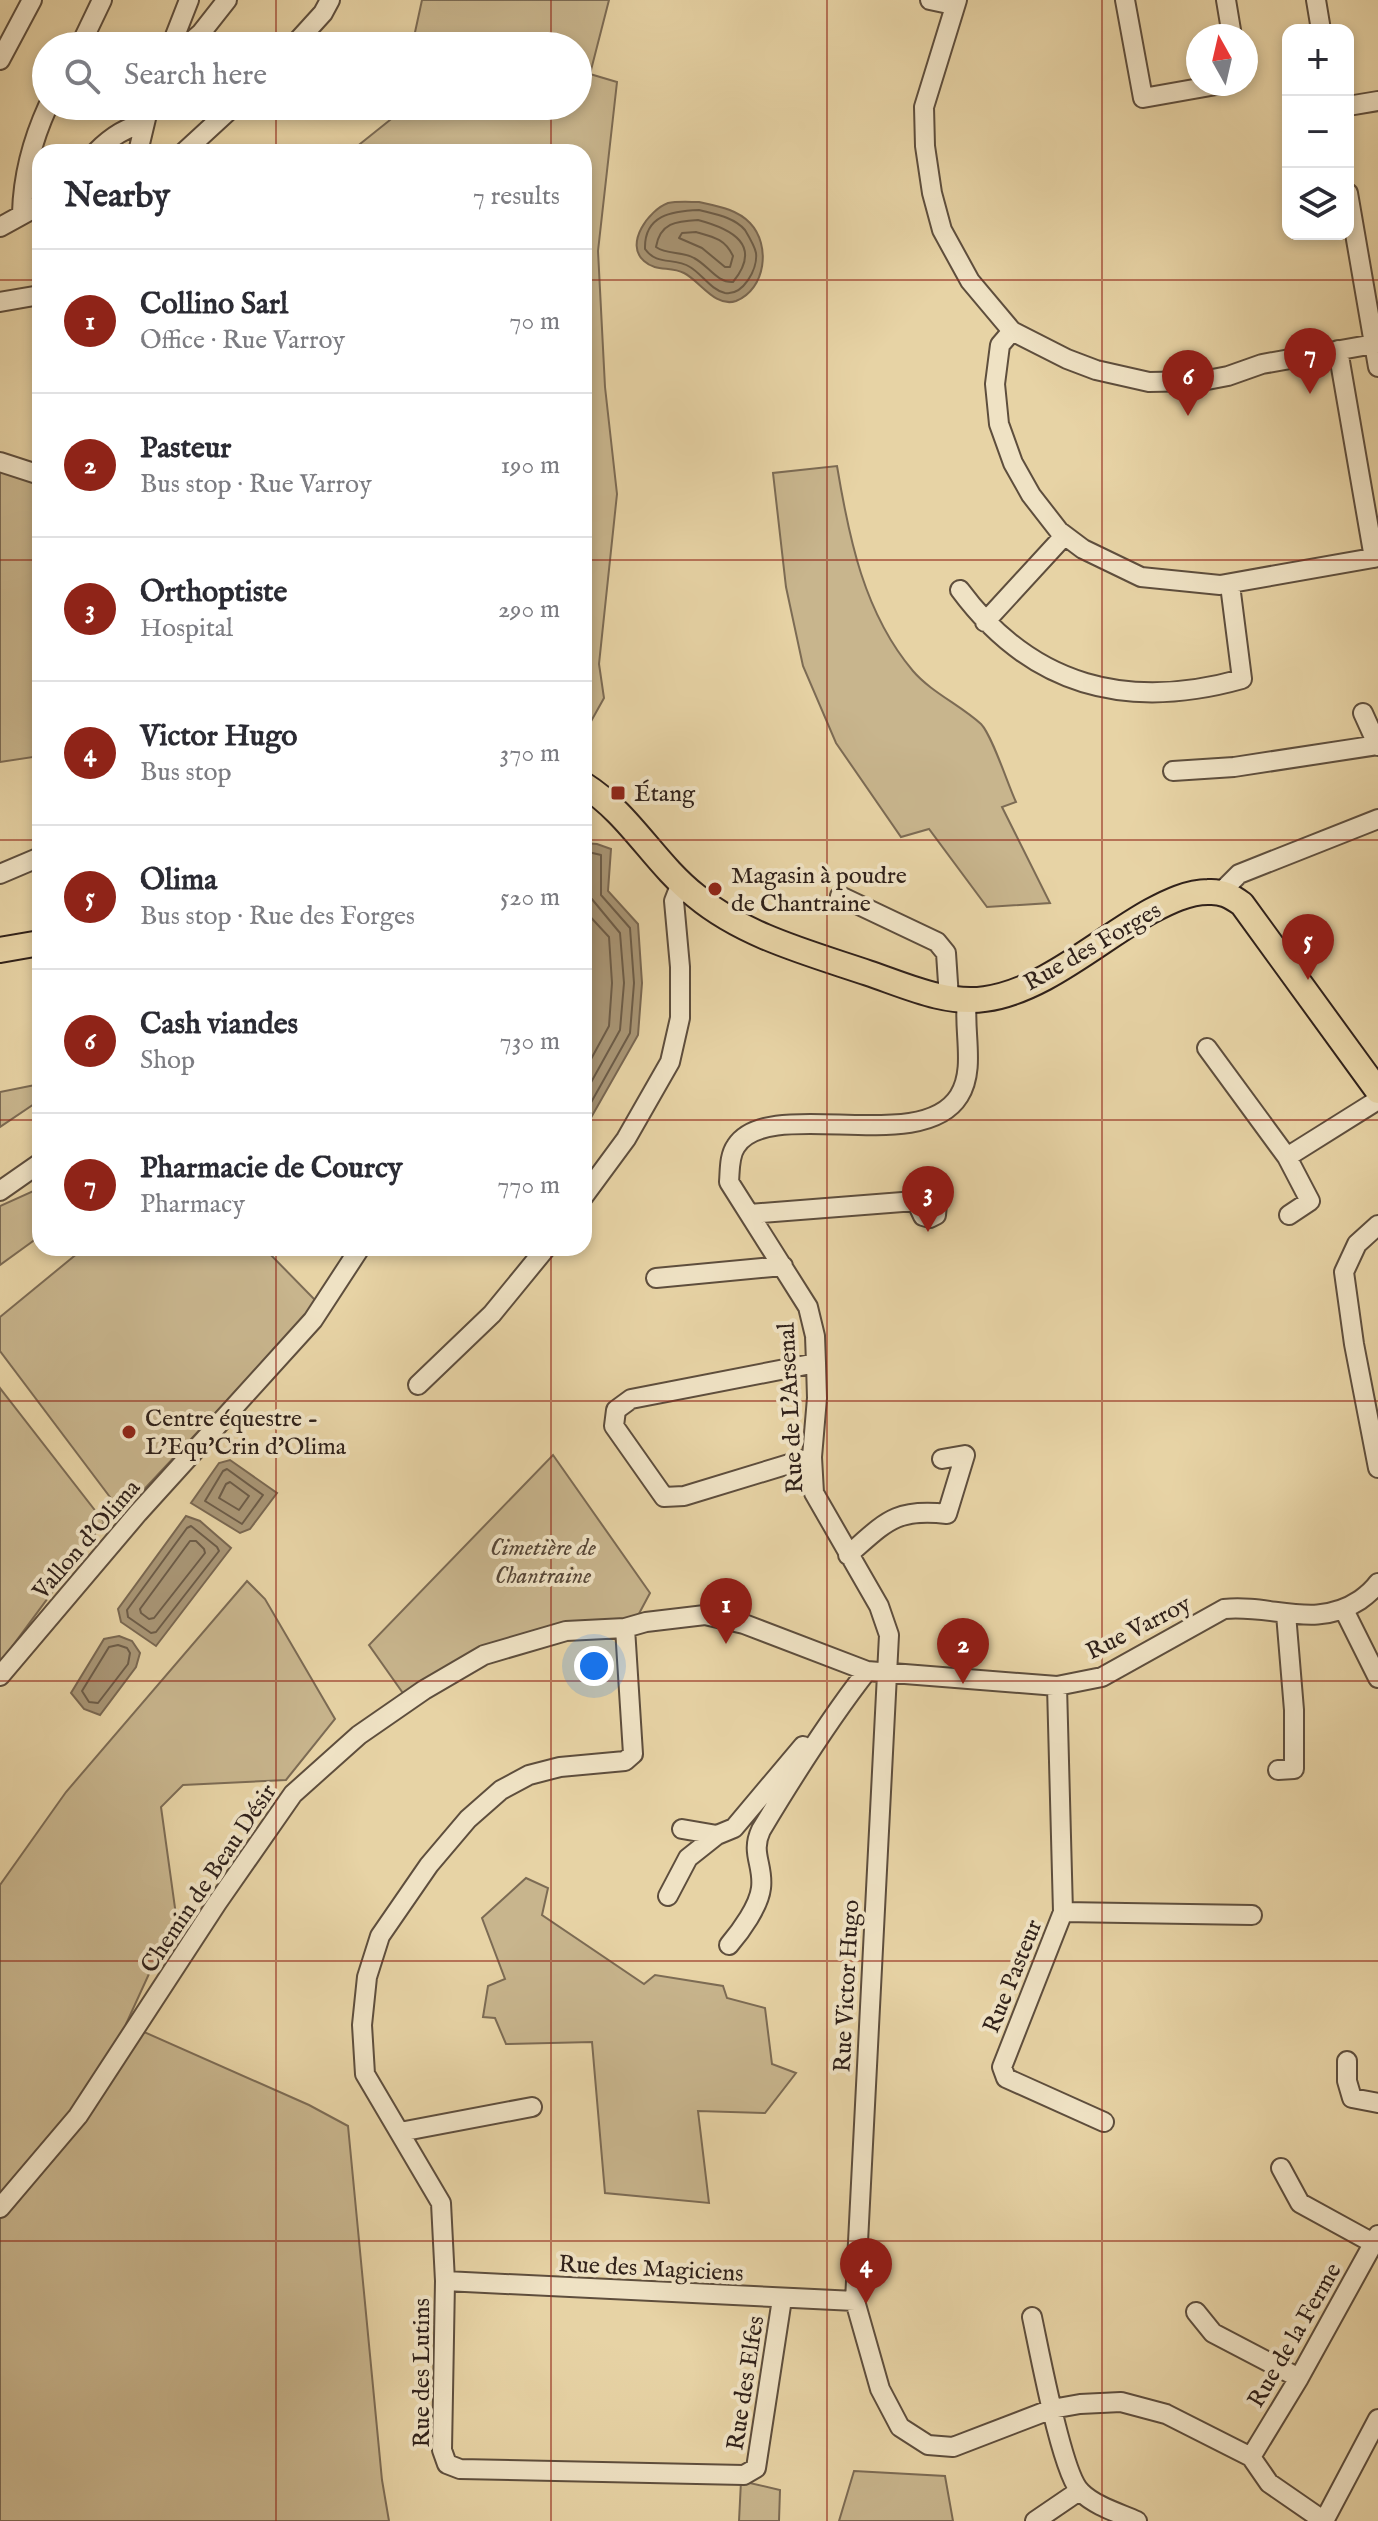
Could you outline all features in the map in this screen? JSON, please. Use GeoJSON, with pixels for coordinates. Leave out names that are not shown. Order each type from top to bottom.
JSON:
{"type":"FeatureCollection","features":[{"type":"Feature","properties":{"kind":"main road","name":"Rue des Forges"},"geometry":{"type":"LineString","coordinates":[[592,791],[623,816],[681,883],[717,911],[764,936],[809,954],[958,999],[1012,993],[1038,981],[1169,901],[1194,893],[1220,893]]}},
{"type":"Feature","properties":{"kind":"main road"},"geometry":{"type":"LineString","coordinates":[[1220,893],[1242,904],[1378,1091]]}},
{"type":"Feature","properties":{"kind":"main road"},"geometry":{"type":"LineString","coordinates":[[0,950],[32,944]]}},
{"type":"Feature","properties":{"kind":"street"},"geometry":{"type":"LineString","coordinates":[[0,60],[32,0]]}},
{"type":"Feature","properties":{"kind":"street"},"geometry":{"type":"LineString","coordinates":[[87,32],[102,0]]}},
{"type":"Feature","properties":{"kind":"street"},"geometry":{"type":"LineString","coordinates":[[176,32],[189,0]]}},
{"type":"Feature","properties":{"kind":"street"},"geometry":{"type":"LineString","coordinates":[[202,32],[227,0]]}},
{"type":"Feature","properties":{"kind":"street"},"geometry":{"type":"LineString","coordinates":[[306,32],[330,0]]}},
{"type":"Feature","properties":{"kind":"street"},"geometry":{"type":"LineString","coordinates":[[1125,0],[1143,98],[1186,90]]}},
{"type":"Feature","properties":{"kind":"street"},"geometry":{"type":"LineString","coordinates":[[1226,0],[1230,24]]}},
{"type":"Feature","properties":{"kind":"street"},"geometry":{"type":"LineString","coordinates":[[1316,0],[1320,24]]}},
{"type":"Feature","properties":{"kind":"street"},"geometry":{"type":"LineString","coordinates":[[944,1],[924,107],[925,146],[932,193],[942,230],[970,281],[1012,331],[1096,370],[1149,382],[1202,381],[1262,364],[1374,344]]}},
{"type":"Feature","properties":{"kind":"street"},"geometry":{"type":"LineString","coordinates":[[1354,105],[1378,101]]}},
{"type":"Feature","properties":{"kind":"street"},"geometry":{"type":"LineString","coordinates":[[22,213],[23,183],[33,138],[41,120]]}},
{"type":"Feature","properties":{"kind":"street"},"geometry":{"type":"LineString","coordinates":[[139,144],[144,120]]}},
{"type":"Feature","properties":{"kind":"street"},"geometry":{"type":"LineString","coordinates":[[193,144],[219,120]]}},
{"type":"Feature","properties":{"kind":"street"},"geometry":{"type":"LineString","coordinates":[[105,144],[133,126],[142,125]]}},
{"type":"Feature","properties":{"kind":"street"},"geometry":{"type":"LineString","coordinates":[[0,227],[32,209]]}},
{"type":"Feature","properties":{"kind":"street"},"geometry":{"type":"LineString","coordinates":[[1354,228],[1378,367]]}},
{"type":"Feature","properties":{"kind":"street"},"geometry":{"type":"LineString","coordinates":[[0,302],[32,296]]}},
{"type":"Feature","properties":{"kind":"street"},"geometry":{"type":"LineString","coordinates":[[1012,331],[1000,345],[995,384],[999,424],[1013,463],[1031,495],[1064,536],[1141,577],[1230,585],[1376,558],[1338,350]]}},
{"type":"Feature","properties":{"kind":"street"},"geometry":{"type":"LineString","coordinates":[[0,462],[32,472]]}},
{"type":"Feature","properties":{"kind":"street"},"geometry":{"type":"LineString","coordinates":[[985,622],[1064,536]]}},
{"type":"Feature","properties":{"kind":"street"},"geometry":{"type":"LineString","coordinates":[[960,590],[985,622],[1017,650],[1063,675],[1105,690],[1154,695],[1242,679],[1230,585]]}},
{"type":"Feature","properties":{"kind":"street"},"geometry":{"type":"LineString","coordinates":[[1173,771],[1234,767],[1378,746],[1363,713]]}},
{"type":"Feature","properties":{"kind":"street"},"geometry":{"type":"LineString","coordinates":[[1220,893],[1239,874],[1378,819]]}},
{"type":"Feature","properties":{"kind":"street"},"geometry":{"type":"LineString","coordinates":[[0,874],[32,860]]}},
{"type":"Feature","properties":{"kind":"street"},"geometry":{"type":"LineString","coordinates":[[592,1185],[626,1139],[670,1062],[680,1018],[680,967],[674,901],[681,883]]}},
{"type":"Feature","properties":{"kind":"street"},"geometry":{"type":"LineString","coordinates":[[840,896],[937,942],[946,953],[958,999]]}},
{"type":"Feature","properties":{"kind":"street","name":"Rue de L'Arsenal"},"geometry":{"type":"LineString","coordinates":[[876,1672],[889,1635],[879,1606],[814,1493],[812,1457],[816,1363],[815,1336],[808,1307],[729,1182],[730,1163],[735,1147],[745,1136],[767,1126],[906,1124],[935,1117],[958,1099],[967,1079],[965,1022],[958,999]]}},
{"type":"Feature","properties":{"kind":"street"},"geometry":{"type":"LineString","coordinates":[[1207,1048],[1287,1157],[1310,1201],[1289,1215]]}},
{"type":"Feature","properties":{"kind":"street"},"geometry":{"type":"LineString","coordinates":[[1287,1157],[1378,1100]]}},
{"type":"Feature","properties":{"kind":"street"},"geometry":{"type":"LineString","coordinates":[[0,1191],[32,1169]]}},
{"type":"Feature","properties":{"kind":"street"},"geometry":{"type":"LineString","coordinates":[[750,1214],[916,1201]]}},
{"type":"Feature","properties":{"kind":"street"},"geometry":{"type":"LineString","coordinates":[[1378,1225],[1357,1244],[1344,1272],[1354,1344],[1378,1468]]}},
{"type":"Feature","properties":{"kind":"street","name":"Vallon d'Olima"},"geometry":{"type":"LineString","coordinates":[[0,1676],[138,1513],[313,1320],[355,1256]]}},
{"type":"Feature","properties":{"kind":"street"},"geometry":{"type":"LineString","coordinates":[[418,1385],[492,1314],[539,1256]]}},
{"type":"Feature","properties":{"kind":"street"},"geometry":{"type":"LineString","coordinates":[[656,1278],[783,1266]]}},
{"type":"Feature","properties":{"kind":"street"},"geometry":{"type":"LineString","coordinates":[[812,1457],[684,1496],[664,1497],[614,1426],[616,1410],[631,1399],[816,1363]]}},
{"type":"Feature","properties":{"kind":"street"},"geometry":{"type":"LineString","coordinates":[[848,1555],[881,1526],[898,1516],[917,1511],[947,1514],[965,1455],[942,1459]]}},
{"type":"Feature","properties":{"kind":"street","name":"Rue Varroy"},"geometry":{"type":"LineString","coordinates":[[566,1631],[625,1628],[646,1622],[705,1615],[744,1624],[876,1672],[1057,1686],[1102,1677],[1224,1609],[1245,1607],[1316,1616],[1344,1610],[1377,1586]]}},
{"type":"Feature","properties":{"kind":"street"},"geometry":{"type":"LineString","coordinates":[[1344,1610],[1378,1678]]}},
{"type":"Feature","properties":{"kind":"street"},"geometry":{"type":"LineString","coordinates":[[1278,1770],[1294,1769],[1294,1710],[1286,1614]]}},
{"type":"Feature","properties":{"kind":"street","name":"Rue des Lutins"},"geometry":{"type":"LineString","coordinates":[[625,1628],[633,1754],[625,1761],[560,1767],[529,1775],[501,1790],[468,1819],[429,1865],[380,1936],[367,1977],[362,2025],[365,2074],[441,2203],[445,2281],[442,2450],[447,2464],[460,2469],[744,2475],[751,2472]]}},
{"type":"Feature","properties":{"kind":"street","name":"Chemin de Beau Désir"},"geometry":{"type":"LineString","coordinates":[[0,2208],[78,2116],[217,1903],[293,1794],[359,1735],[424,1690],[484,1655],[566,1631]]}},
{"type":"Feature","properties":{"kind":"street"},"geometry":{"type":"LineString","coordinates":[[668,1896],[688,1858],[717,1835],[734,1828],[808,1740],[876,1672]]}},
{"type":"Feature","properties":{"kind":"street","name":"Rue Victor Hugo"},"geometry":{"type":"LineString","coordinates":[[876,1672],[855,2301],[880,2389],[900,2427],[928,2445],[953,2447],[1052,2409],[1121,2402],[1166,2414],[1251,2457]]}},
{"type":"Feature","properties":{"kind":"street","name":"Rue Pasteur"},"geometry":{"type":"LineString","coordinates":[[1057,1686],[1063,1912],[1002,2067],[1006,2078],[1104,2122]]}},
{"type":"Feature","properties":{"kind":"street"},"geometry":{"type":"LineString","coordinates":[[729,1945],[744,1927],[761,1889],[755,1842],[830,1718]]}},
{"type":"Feature","properties":{"kind":"street"},"geometry":{"type":"LineString","coordinates":[[682,1829],[717,1835]]}},
{"type":"Feature","properties":{"kind":"street"},"geometry":{"type":"LineString","coordinates":[[1063,1912],[1252,1915]]}},
{"type":"Feature","properties":{"kind":"street"},"geometry":{"type":"LineString","coordinates":[[1347,2061],[1347,2081],[1352,2098],[1378,2103]]}},
{"type":"Feature","properties":{"kind":"street"},"geometry":{"type":"LineString","coordinates":[[400,2132],[532,2107]]}},
{"type":"Feature","properties":{"kind":"street"},"geometry":{"type":"LineString","coordinates":[[1281,2168],[1300,2203],[1376,2239]]}},
{"type":"Feature","properties":{"kind":"street","name":"Rue de la Ferme"},"geometry":{"type":"LineString","coordinates":[[1251,2457],[1376,2239]]}},
{"type":"Feature","properties":{"kind":"street","name":"Rue des Magiciens"},"geometry":{"type":"LineString","coordinates":[[445,2281],[855,2301]]}},
{"type":"Feature","properties":{"kind":"street","name":"Rue des Elfes"},"geometry":{"type":"LineString","coordinates":[[751,2472],[756,2468],[782,2299]]}},
{"type":"Feature","properties":{"kind":"street"},"geometry":{"type":"LineString","coordinates":[[1196,2312],[1213,2333],[1299,2378]]}},
{"type":"Feature","properties":{"kind":"street"},"geometry":{"type":"LineString","coordinates":[[1032,2317],[1052,2409],[1072,2478],[1079,2491],[1137,2521]]}},
{"type":"Feature","properties":{"kind":"street"},"geometry":{"type":"LineString","coordinates":[[1251,2457],[1269,2483],[1324,2521],[1378,2419]]}},
{"type":"Feature","properties":{"kind":"street"},"geometry":{"type":"LineString","coordinates":[[1035,2521],[1079,2491]]}},
{"type":"Feature","properties":{"kind":"green space"},"geometry":{"type":"Polygon","coordinates":[[[422,0],[609,0],[592,66],[592,32],[415,32],[422,0]]]}},
{"type":"Feature","properties":{"kind":"green space"},"geometry":{"type":"Polygon","coordinates":[[[592,75],[617,82],[598,251],[605,387],[617,494],[599,664],[604,698],[592,720],[592,144],[360,144],[390,120],[592,120],[592,75]]]}},
{"type":"Feature","properties":{"kind":"green space"},"geometry":{"type":"Polygon","coordinates":[[[0,462],[32,474],[32,757],[0,762],[0,462]]]}},
{"type":"Feature","properties":{"kind":"green space"},"geometry":{"type":"Polygon","coordinates":[[[837,466],[853,547],[882,625],[920,679],[973,717],[985,730],[1016,802],[1002,807],[1050,903],[987,907],[929,829],[901,837],[836,743],[803,666],[786,587],[773,473],[837,466]]]}},
{"type":"Feature","properties":{"kind":"green space"},"geometry":{"type":"Polygon","coordinates":[[[32,1086],[32,1105],[0,1127],[0,1092],[32,1086]]]}},
{"type":"Feature","properties":{"kind":"green space"},"geometry":{"type":"Polygon","coordinates":[[[32,1192],[32,1242],[0,1265],[0,1206],[32,1192]]]}},
{"type":"Feature","properties":{"kind":"green space","name":"Centre équestre - L'Equ'Crin d'Olima"},"geometry":{"type":"Polygon","coordinates":[[[74,1256],[272,1256],[318,1303],[122,1513],[0,1351],[0,1317],[74,1256]]]}},
{"type":"Feature","properties":{"kind":"green space"},"geometry":{"type":"Polygon","coordinates":[[[0,1388],[104,1522],[0,1663],[0,1388]]]}},
{"type":"Feature","properties":{"kind":"green space","name":"Cimetière de Chantraine"},"geometry":{"type":"Polygon","coordinates":[[[553,1455],[650,1593],[634,1623],[558,1625],[405,1696],[369,1645],[553,1455]]]}},
{"type":"Feature","properties":{"kind":"green space"},"geometry":{"type":"Polygon","coordinates":[[[247,1581],[265,1599],[335,1719],[286,1780],[183,1785],[161,1807],[176,1915],[126,2024],[309,2105],[348,2126],[382,2480],[389,2521],[0,2521],[0,1885],[66,1792],[247,1581]]]}},
{"type":"Feature","properties":{"kind":"green space"},"geometry":{"type":"Polygon","coordinates":[[[526,1878],[548,1888],[542,1915],[644,1984],[655,1975],[723,1986],[727,1998],[765,2008],[772,2064],[796,2073],[765,2113],[698,2111],[709,2203],[605,2193],[592,2042],[506,2044],[495,2018],[483,2017],[488,1986],[505,1979],[482,1918],[526,1878]]]}},
{"type":"Feature","properties":{"kind":"green space"},"geometry":{"type":"Polygon","coordinates":[[[854,2471],[945,2476],[953,2521],[839,2521],[854,2471]]]}},
{"type":"Feature","properties":{"kind":"green space"},"geometry":{"type":"Polygon","coordinates":[[[741,2481],[780,2490],[779,2521],[739,2521],[741,2481]]]}},
{"type":"Feature","properties":{"kind":"water"},"geometry":{"type":"Polygon","coordinates":[[[699,202],[739,214],[757,232],[763,254],[759,277],[754,287],[736,301],[721,301],[684,273],[653,267],[639,254],[637,246],[641,228],[653,213],[668,203],[699,202]]]}},
{"type":"Feature","properties":{"kind":"water"},"geometry":{"type":"Polygon","coordinates":[[[592,844],[611,849],[608,891],[638,924],[642,983],[638,1035],[592,1116],[592,844]]]}},
{"type":"Feature","properties":{"kind":"water"},"geometry":{"type":"Polygon","coordinates":[[[230,1460],[277,1493],[250,1529],[240,1533],[191,1503],[219,1463],[230,1460]]]}},
{"type":"Feature","properties":{"kind":"water"},"geometry":{"type":"Polygon","coordinates":[[[186,1516],[200,1521],[231,1548],[156,1646],[121,1622],[118,1609],[186,1516]]]}},
{"type":"Feature","properties":{"kind":"water"},"geometry":{"type":"Polygon","coordinates":[[[119,1636],[132,1641],[140,1653],[136,1667],[100,1715],[84,1709],[71,1693],[104,1639],[119,1636]]]}},
{"type":"Feature","properties":{"kind":"place","name":"Pharmacie de Courcy"},"geometry":{"type":"Point","coordinates":[1310,394]}},
{"type":"Feature","properties":{"kind":"place","name":"Cash viandes"},"geometry":{"type":"Point","coordinates":[1188,416]}},
{"type":"Feature","properties":{"kind":"place","name":"Étang"},"geometry":{"type":"Point","coordinates":[618,793]}},
{"type":"Feature","properties":{"kind":"place","name":"Magasin à poudre de Chantraine"},"geometry":{"type":"Point","coordinates":[715,889]}},
{"type":"Feature","properties":{"kind":"place","name":"Olima"},"geometry":{"type":"Point","coordinates":[1308,980]}},
{"type":"Feature","properties":{"kind":"place","name":"Orthoptiste"},"geometry":{"type":"Point","coordinates":[928,1232]}},
{"type":"Feature","properties":{"kind":"place","name":"Centre équestre - L'Equ'Crin d'Olima"},"geometry":{"type":"Point","coordinates":[129,1432]}},
{"type":"Feature","properties":{"kind":"place","name":"Collino Sarl"},"geometry":{"type":"Point","coordinates":[726,1644]}},
{"type":"Feature","properties":{"kind":"place","name":"Pasteur"},"geometry":{"type":"Point","coordinates":[963,1684]}},
{"type":"Feature","properties":{"kind":"place","name":"Victor Hugo"},"geometry":{"type":"Point","coordinates":[866,2304]}}]}
